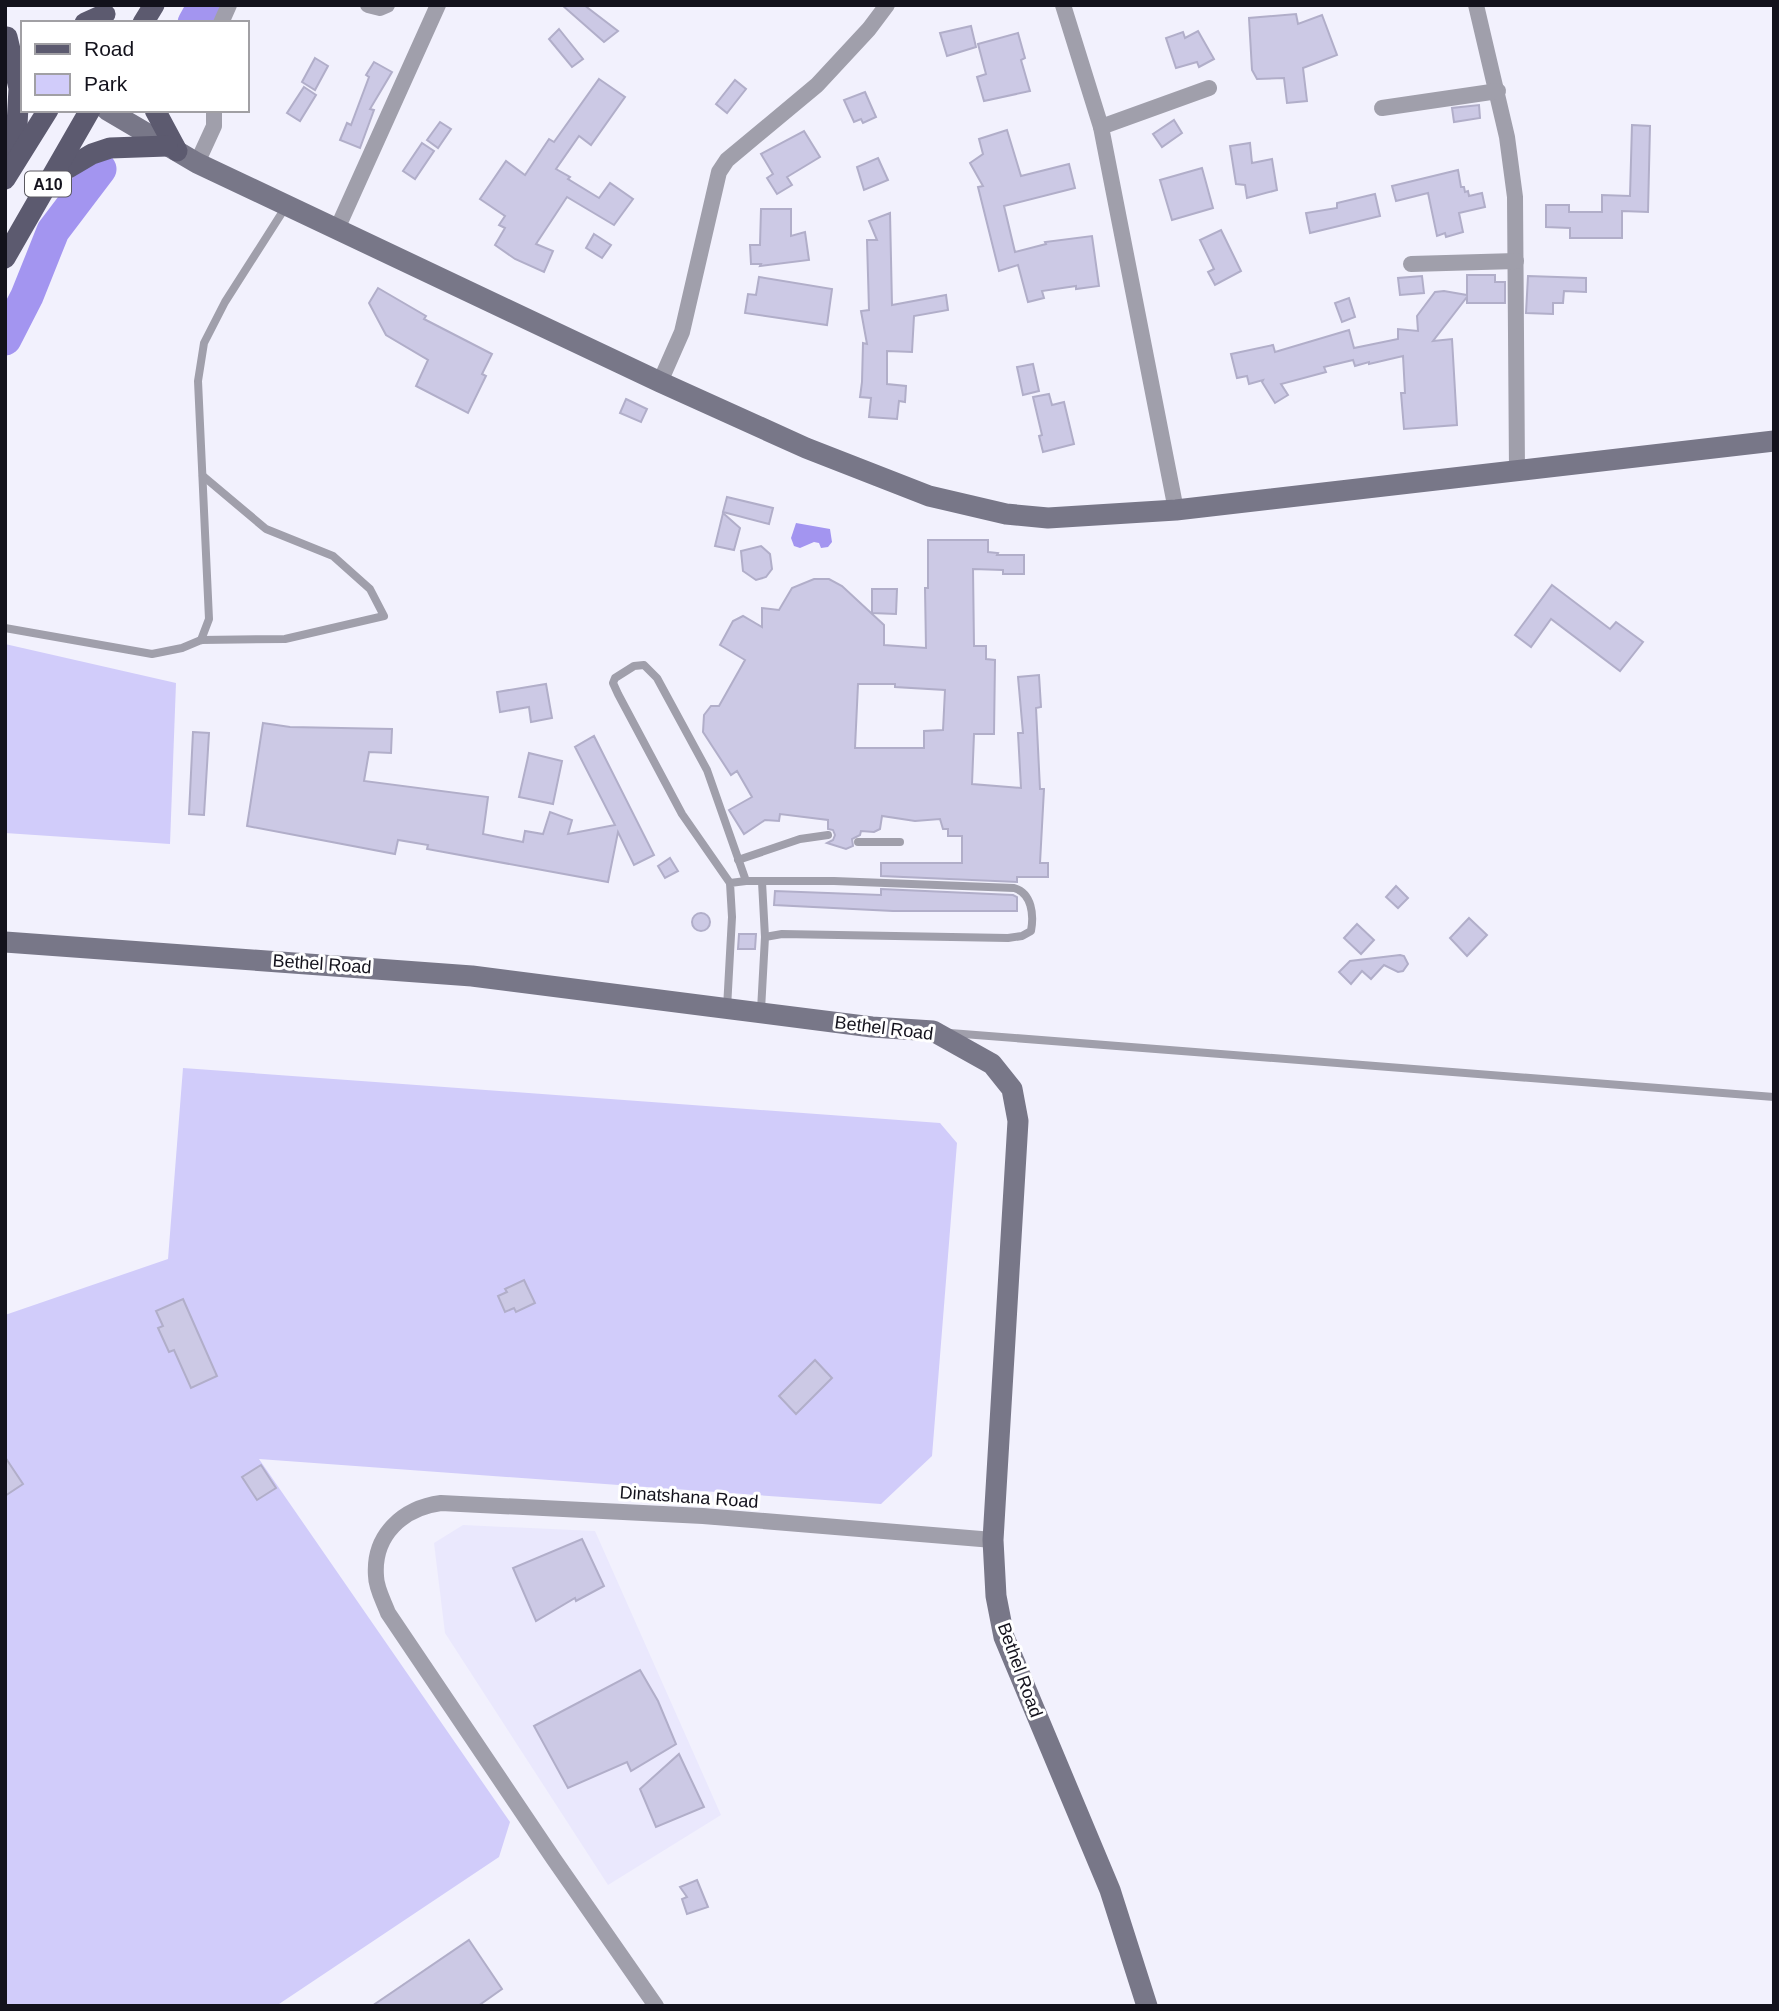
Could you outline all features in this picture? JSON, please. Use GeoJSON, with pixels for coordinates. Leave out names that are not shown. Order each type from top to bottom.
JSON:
{"type":"FeatureCollection","features":[{"type":"Feature","properties":{"kind":"main road"},"geometry":{"type":"LineString","coordinates":[[10,170],[20,109],[13,36]]}},
{"type":"Feature","properties":{"kind":"main road","name":"A10"},"geometry":{"type":"LineString","coordinates":[[10,170],[47,112]]}},
{"type":"Feature","properties":{"kind":"main road","name":"A10"},"geometry":{"type":"LineString","coordinates":[[5,258],[89,112]]}},
{"type":"Feature","properties":{"kind":"main road"},"geometry":{"type":"LineString","coordinates":[[51,178],[92,154],[110,148],[172,149],[156,112]]}},
{"type":"Feature","properties":{"kind":"street"},"geometry":{"type":"LineString","coordinates":[[368,5],[380,8],[387,5]]}},
{"type":"Feature","properties":{"kind":"street"},"geometry":{"type":"LineString","coordinates":[[337,229],[438,5]]}},
{"type":"Feature","properties":{"kind":"street"},"geometry":{"type":"LineString","coordinates":[[660,382],[682,332],[719,172],[727,160],[817,85],[869,29],[887,5]]}},
{"type":"Feature","properties":{"kind":"street"},"geometry":{"type":"LineString","coordinates":[[1063,5],[1101,127],[1176,510]]}},
{"type":"Feature","properties":{"kind":"street"},"geometry":{"type":"LineString","coordinates":[[1476,5],[1497,91],[1515,197],[1517,470]]}},
{"type":"Feature","properties":{"kind":"street"},"geometry":{"type":"LineString","coordinates":[[1101,127],[1209,88]]}},
{"type":"Feature","properties":{"kind":"street"},"geometry":{"type":"LineString","coordinates":[[1382,108],[1497,91]]}},
{"type":"Feature","properties":{"kind":"street"},"geometry":{"type":"LineString","coordinates":[[110,112],[197,163],[660,382],[806,448],[929,496],[1006,514],[1048,518],[1176,510],[1774,441]]}},
{"type":"Feature","properties":{"kind":"street"},"geometry":{"type":"LineString","coordinates":[[197,163],[214,126],[214,112]]}},
{"type":"Feature","properties":{"kind":"street"},"geometry":{"type":"LineString","coordinates":[[1411,264],[1516,261]]}},
{"type":"Feature","properties":{"kind":"street","name":"Bethel Road"},"geometry":{"type":"LineString","coordinates":[[5,942],[472,976],[873,1027],[933,1031],[992,1064],[1012,1089],[1018,1121],[993,1540],[996,1596],[1003,1637],[1110,1889],[1147,2006]]}},
{"type":"Feature","properties":{"kind":"street","name":"Dinatshana Road"},"geometry":{"type":"LineString","coordinates":[[656,2006],[388,1613],[375,1577],[379,1549],[390,1528],[421,1506],[441,1503],[703,1516],[993,1540]]}},
{"type":"Feature","properties":{"kind":"lane"},"geometry":{"type":"LineString","coordinates":[[201,640],[209,618],[198,381],[204,343],[225,302],[287,205]]}},
{"type":"Feature","properties":{"kind":"lane"},"geometry":{"type":"LineString","coordinates":[[5,628],[152,654],[182,648],[201,640],[285,639],[384,616],[370,589],[333,556],[266,529],[203,476]]}},
{"type":"Feature","properties":{"kind":"lane"},"geometry":{"type":"LineString","coordinates":[[727,1008],[732,917],[730,883],[682,814],[618,694],[613,683],[622,672],[644,665],[657,678],[707,770],[746,881]]}},
{"type":"Feature","properties":{"kind":"lane"},"geometry":{"type":"LineString","coordinates":[[738,860],[800,839],[828,835]]}},
{"type":"Feature","properties":{"kind":"lane"},"geometry":{"type":"LineString","coordinates":[[858,842],[901,842]]}},
{"type":"Feature","properties":{"kind":"lane"},"geometry":{"type":"LineString","coordinates":[[730,883],[834,881],[1014,888],[1022,890],[1027,897],[1033,920],[1031,931],[1008,938],[782,934],[765,937]]}},
{"type":"Feature","properties":{"kind":"lane"},"geometry":{"type":"LineString","coordinates":[[761,1013],[765,937],[762,883]]}},
{"type":"Feature","properties":{"kind":"lane"},"geometry":{"type":"LineString","coordinates":[[933,1031],[1774,1097]]}},
{"type":"Feature","properties":{"kind":"shaded area"},"geometry":{"type":"Polygon","coordinates":[[[796,523],[830,529],[832,542],[828,547],[821,548],[819,543],[814,542],[800,548],[794,546],[791,538],[796,523]]]}},
{"type":"Feature","properties":{"kind":"shaded area"},"geometry":{"type":"Polygon","coordinates":[[[463,1525],[595,1531],[721,1815],[608,1885],[445,1633],[434,1543],[463,1525]]]}},
{"type":"Feature","properties":{"kind":"green space"},"geometry":{"type":"Polygon","coordinates":[[[5,644],[176,683],[170,844],[5,833],[5,644]]]}},
{"type":"Feature","properties":{"kind":"green space"},"geometry":{"type":"Polygon","coordinates":[[[183,1068],[940,1123],[957,1143],[932,1456],[881,1504],[259,1459],[510,1822],[499,1857],[276,2006],[5,2006],[5,1315],[168,1259],[183,1068]]]}},
{"type":"Feature","properties":{"kind":"building"},"geometry":{"type":"Polygon","coordinates":[[[562,5],[584,5],[618,31],[604,42],[562,5]]]}},
{"type":"Feature","properties":{"kind":"building"},"geometry":{"type":"Polygon","coordinates":[[[1296,14],[1298,24],[1322,15],[1337,55],[1303,68],[1307,101],[1287,103],[1284,78],[1257,79],[1252,70],[1249,18],[1296,14]]]}},
{"type":"Feature","properties":{"kind":"building"},"geometry":{"type":"Polygon","coordinates":[[[971,26],[976,47],[947,56],[940,33],[971,26]]]}},
{"type":"Feature","properties":{"kind":"building"},"geometry":{"type":"Polygon","coordinates":[[[559,29],[583,59],[572,67],[549,39],[559,29]]]}},
{"type":"Feature","properties":{"kind":"building"},"geometry":{"type":"Polygon","coordinates":[[[1198,31],[1214,59],[1199,67],[1197,62],[1176,68],[1166,38],[1183,32],[1185,38],[1198,31]]]}},
{"type":"Feature","properties":{"kind":"building"},"geometry":{"type":"Polygon","coordinates":[[[1018,33],[1025,58],[1021,60],[1030,91],[984,101],[977,77],[986,74],[978,44],[1018,33]]]}},
{"type":"Feature","properties":{"kind":"building"},"geometry":{"type":"Polygon","coordinates":[[[315,58],[328,66],[315,90],[302,82],[315,58]]]}},
{"type":"Feature","properties":{"kind":"building"},"geometry":{"type":"Polygon","coordinates":[[[374,62],[392,72],[370,109],[374,110],[360,148],[340,140],[347,123],[351,125],[369,77],[366,75],[374,62]]]}},
{"type":"Feature","properties":{"kind":"building"},"geometry":{"type":"Polygon","coordinates":[[[599,79],[625,97],[591,145],[579,136],[556,169],[599,198],[610,183],[633,199],[614,225],[567,197],[536,244],[553,251],[544,272],[515,259],[495,245],[505,228],[499,225],[505,216],[480,199],[506,161],[525,175],[549,139],[554,142],[599,79]]]}},
{"type":"Feature","properties":{"kind":"building"},"geometry":{"type":"Polygon","coordinates":[[[735,80],[746,89],[727,113],[716,104],[735,80]]]}},
{"type":"Feature","properties":{"kind":"building"},"geometry":{"type":"Polygon","coordinates":[[[304,87],[316,95],[300,121],[287,113],[304,87]]]}},
{"type":"Feature","properties":{"kind":"building"},"geometry":{"type":"Polygon","coordinates":[[[865,92],[876,117],[863,123],[861,119],[854,122],[844,100],[865,92]]]}},
{"type":"Feature","properties":{"kind":"building"},"geometry":{"type":"Polygon","coordinates":[[[1479,105],[1480,118],[1454,122],[1452,108],[1479,105]]]}},
{"type":"Feature","properties":{"kind":"building"},"geometry":{"type":"Polygon","coordinates":[[[1174,120],[1182,133],[1162,147],[1153,134],[1174,120]]]}},
{"type":"Feature","properties":{"kind":"building"},"geometry":{"type":"Polygon","coordinates":[[[440,122],[451,129],[438,148],[427,140],[440,122]]]}},
{"type":"Feature","properties":{"kind":"building"},"geometry":{"type":"Polygon","coordinates":[[[1632,125],[1650,126],[1648,212],[1622,211],[1622,238],[1570,238],[1570,228],[1546,227],[1546,205],[1569,205],[1569,212],[1602,212],[1602,195],[1630,196],[1632,125]]]}},
{"type":"Feature","properties":{"kind":"building"},"geometry":{"type":"Polygon","coordinates":[[[1007,130],[1021,176],[1069,164],[1075,188],[1004,206],[1015,252],[1046,244],[1045,242],[1092,236],[1099,286],[1042,291],[1044,298],[1028,302],[1018,265],[999,271],[978,187],[983,186],[970,163],[983,154],[979,139],[1007,130]]]}},
{"type":"Feature","properties":{"kind":"building"},"geometry":{"type":"Polygon","coordinates":[[[804,131],[820,157],[787,177],[792,185],[777,194],[767,178],[773,174],[761,154],[804,131]]]}},
{"type":"Feature","properties":{"kind":"building"},"geometry":{"type":"Polygon","coordinates":[[[422,143],[434,151],[415,179],[403,171],[422,143]]]}},
{"type":"Feature","properties":{"kind":"building"},"geometry":{"type":"Polygon","coordinates":[[[1250,143],[1252,163],[1272,159],[1277,190],[1247,198],[1245,185],[1236,184],[1230,146],[1250,143]]]}},
{"type":"Feature","properties":{"kind":"building"},"geometry":{"type":"Polygon","coordinates":[[[878,158],[888,180],[864,190],[857,167],[878,158]]]}},
{"type":"Feature","properties":{"kind":"building"},"geometry":{"type":"Polygon","coordinates":[[[1202,168],[1213,208],[1172,220],[1160,180],[1202,168]]]}},
{"type":"Feature","properties":{"kind":"building"},"geometry":{"type":"Polygon","coordinates":[[[1458,170],[1461,187],[1464,187],[1465,192],[1468,191],[1469,196],[1482,193],[1485,207],[1459,213],[1463,232],[1446,237],[1445,233],[1437,236],[1428,193],[1396,201],[1392,186],[1458,170]]]}},
{"type":"Feature","properties":{"kind":"building"},"geometry":{"type":"Polygon","coordinates":[[[1375,194],[1380,216],[1310,233],[1306,213],[1337,208],[1337,203],[1375,194]]]}},
{"type":"Feature","properties":{"kind":"building"},"geometry":{"type":"Polygon","coordinates":[[[761,209],[791,209],[791,236],[805,232],[809,260],[760,266],[761,264],[751,264],[750,245],[760,245],[761,209]]]}},
{"type":"Feature","properties":{"kind":"building"},"geometry":{"type":"Polygon","coordinates":[[[890,213],[892,305],[946,295],[948,310],[914,316],[912,352],[887,351],[887,384],[906,386],[905,402],[899,401],[897,419],[869,417],[871,398],[860,397],[863,343],[867,344],[861,311],[869,310],[867,240],[877,240],[869,221],[890,213]]]}},
{"type":"Feature","properties":{"kind":"building"},"geometry":{"type":"Polygon","coordinates":[[[1221,230],[1241,271],[1215,285],[1208,272],[1214,269],[1200,240],[1221,230]]]}},
{"type":"Feature","properties":{"kind":"building"},"geometry":{"type":"Polygon","coordinates":[[[594,234],[611,245],[602,258],[586,248],[594,234]]]}},
{"type":"Feature","properties":{"kind":"building"},"geometry":{"type":"Polygon","coordinates":[[[1467,275],[1495,275],[1495,282],[1505,282],[1505,303],[1467,303],[1467,297],[1433,341],[1452,339],[1457,425],[1404,429],[1401,393],[1405,393],[1403,356],[1355,366],[1353,360],[1324,367],[1326,372],[1281,384],[1288,395],[1275,403],[1263,380],[1249,384],[1247,376],[1237,378],[1231,354],[1273,345],[1275,352],[1349,330],[1354,348],[1398,339],[1398,329],[1418,331],[1417,316],[1435,292],[1467,295],[1467,275]]]}},
{"type":"Feature","properties":{"kind":"building"},"geometry":{"type":"Polygon","coordinates":[[[1422,276],[1424,293],[1400,295],[1398,278],[1422,276]]]}},
{"type":"Feature","properties":{"kind":"building"},"geometry":{"type":"Polygon","coordinates":[[[1528,276],[1586,278],[1586,292],[1564,291],[1563,303],[1553,303],[1553,314],[1526,313],[1528,276]]]}},
{"type":"Feature","properties":{"kind":"building"},"geometry":{"type":"Polygon","coordinates":[[[759,277],[832,289],[827,325],[745,313],[748,294],[756,295],[759,277]]]}},
{"type":"Feature","properties":{"kind":"building"},"geometry":{"type":"Polygon","coordinates":[[[378,288],[426,316],[424,319],[492,354],[482,374],[486,376],[468,413],[416,386],[428,360],[386,335],[369,303],[378,288]]]}},
{"type":"Feature","properties":{"kind":"building"},"geometry":{"type":"Polygon","coordinates":[[[1349,298],[1355,317],[1342,322],[1335,303],[1349,298]]]}},
{"type":"Feature","properties":{"kind":"building"},"geometry":{"type":"Polygon","coordinates":[[[1033,364],[1039,391],[1023,395],[1017,367],[1033,364]]]}},
{"type":"Feature","properties":{"kind":"building"},"geometry":{"type":"Polygon","coordinates":[[[1049,394],[1052,405],[1064,402],[1074,444],[1043,452],[1033,397],[1049,394]]]}},
{"type":"Feature","properties":{"kind":"building"},"geometry":{"type":"Polygon","coordinates":[[[626,399],[647,409],[641,422],[620,413],[626,399]]]}},
{"type":"Feature","properties":{"kind":"building"},"geometry":{"type":"Polygon","coordinates":[[[727,497],[773,508],[769,524],[723,512],[727,497]]]}},
{"type":"Feature","properties":{"kind":"building"},"geometry":{"type":"Polygon","coordinates":[[[723,513],[740,528],[734,550],[715,546],[723,513]]]}},
{"type":"Feature","properties":{"kind":"building"},"geometry":{"type":"Polygon","coordinates":[[[928,540],[988,540],[988,552],[998,553],[997,555],[1024,555],[1024,574],[973,569],[974,646],[986,646],[986,659],[995,660],[994,734],[974,734],[972,784],[1021,788],[1018,733],[1023,733],[1018,677],[1039,675],[1041,707],[1036,708],[1040,789],[1044,789],[1040,863],[1048,863],[1048,877],[1017,877],[1017,882],[881,876],[881,863],[962,863],[962,836],[948,836],[948,829],[943,829],[940,819],[915,821],[882,816],[880,829],[874,832],[861,831],[860,835],[852,839],[853,846],[846,849],[827,843],[833,840],[835,835],[833,830],[828,829],[828,820],[780,814],[779,821],[765,820],[744,834],[729,810],[752,797],[737,771],[731,775],[703,732],[704,715],[711,706],[719,706],[745,660],[720,645],[733,621],[743,616],[762,627],[762,608],[779,610],[792,588],[814,579],[829,579],[842,586],[884,625],[884,645],[926,648],[925,588],[928,588],[928,540]],[[858,684],[855,748],[924,748],[924,731],[943,730],[945,690],[895,687],[895,684],[858,684]]]}},
{"type":"Feature","properties":{"kind":"building"},"geometry":{"type":"Polygon","coordinates":[[[761,546],[770,554],[772,569],[766,577],[756,580],[743,571],[741,551],[761,546]]]}},
{"type":"Feature","properties":{"kind":"building"},"geometry":{"type":"Polygon","coordinates":[[[1552,585],[1610,629],[1616,622],[1643,642],[1620,671],[1551,619],[1531,647],[1515,635],[1552,585]]]}},
{"type":"Feature","properties":{"kind":"building"},"geometry":{"type":"Polygon","coordinates":[[[872,589],[897,589],[896,614],[872,613],[872,589]]]}},
{"type":"Feature","properties":{"kind":"building"},"geometry":{"type":"Polygon","coordinates":[[[546,684],[552,718],[531,722],[529,707],[500,712],[497,692],[546,684]]]}},
{"type":"Feature","properties":{"kind":"building"},"geometry":{"type":"Polygon","coordinates":[[[263,723],[290,727],[392,729],[391,753],[369,752],[364,781],[488,797],[483,834],[523,842],[525,831],[543,834],[550,812],[572,820],[568,834],[615,825],[575,747],[594,736],[654,855],[634,865],[618,832],[608,882],[427,849],[428,845],[398,840],[395,854],[247,826],[263,723]]]}},
{"type":"Feature","properties":{"kind":"building"},"geometry":{"type":"Polygon","coordinates":[[[193,732],[209,733],[204,815],[189,814],[193,732]]]}},
{"type":"Feature","properties":{"kind":"building"},"geometry":{"type":"Polygon","coordinates":[[[529,753],[562,761],[553,804],[519,797],[529,753]]]}},
{"type":"Feature","properties":{"kind":"building"},"geometry":{"type":"Polygon","coordinates":[[[670,858],[678,871],[665,878],[658,866],[670,858]]]}},
{"type":"Feature","properties":{"kind":"building"},"geometry":{"type":"Polygon","coordinates":[[[1396,886],[1408,898],[1398,908],[1386,897],[1396,886]]]}},
{"type":"Feature","properties":{"kind":"building"},"geometry":{"type":"Polygon","coordinates":[[[881,889],[1013,895],[1017,897],[1017,911],[893,911],[774,905],[775,891],[881,895],[881,889]]]}},
{"type":"Feature","properties":{"kind":"building"},"geometry":{"type":"Polygon","coordinates":[[[701,913],[707,916],[710,922],[707,928],[701,931],[695,928],[692,922],[695,916],[701,913]]]}},
{"type":"Feature","properties":{"kind":"building"},"geometry":{"type":"Polygon","coordinates":[[[1469,918],[1487,935],[1467,956],[1450,938],[1469,918]]]}},
{"type":"Feature","properties":{"kind":"building"},"geometry":{"type":"Polygon","coordinates":[[[1357,924],[1374,940],[1361,954],[1344,938],[1357,924]]]}},
{"type":"Feature","properties":{"kind":"building"},"geometry":{"type":"Polygon","coordinates":[[[739,934],[756,934],[755,949],[738,949],[739,934]]]}},
{"type":"Feature","properties":{"kind":"building"},"geometry":{"type":"Polygon","coordinates":[[[1404,956],[1408,964],[1403,971],[1398,972],[1384,965],[1371,979],[1362,971],[1351,984],[1339,972],[1350,961],[1404,956]]]}},
{"type":"Feature","properties":{"kind":"building"},"geometry":{"type":"Polygon","coordinates":[[[524,1280],[535,1303],[516,1312],[514,1308],[505,1312],[498,1296],[507,1292],[505,1289],[524,1280]]]}},
{"type":"Feature","properties":{"kind":"building"},"geometry":{"type":"Polygon","coordinates":[[[183,1299],[217,1376],[191,1388],[174,1350],[169,1352],[158,1328],[163,1326],[156,1311],[183,1299]]]}},
{"type":"Feature","properties":{"kind":"building"},"geometry":{"type":"Polygon","coordinates":[[[815,1360],[832,1378],[796,1414],[779,1396],[815,1360]]]}},
{"type":"Feature","properties":{"kind":"building"},"geometry":{"type":"Polygon","coordinates":[[[5,1457],[23,1484],[5,1496],[5,1457]]]}},
{"type":"Feature","properties":{"kind":"building"},"geometry":{"type":"Polygon","coordinates":[[[261,1465],[276,1488],[257,1500],[242,1477],[261,1465]]]}},
{"type":"Feature","properties":{"kind":"building"},"geometry":{"type":"Polygon","coordinates":[[[582,1539],[604,1586],[576,1601],[575,1598],[536,1621],[513,1568],[582,1539]]]}},
{"type":"Feature","properties":{"kind":"building"},"geometry":{"type":"Polygon","coordinates":[[[640,1670],[658,1701],[676,1744],[631,1771],[627,1762],[568,1788],[534,1726],[640,1670]]]}},
{"type":"Feature","properties":{"kind":"building"},"geometry":{"type":"Polygon","coordinates":[[[679,1754],[704,1807],[656,1827],[640,1789],[679,1754]]]}},
{"type":"Feature","properties":{"kind":"building"},"geometry":{"type":"Polygon","coordinates":[[[697,1880],[708,1907],[687,1914],[682,1899],[687,1897],[680,1887],[697,1880]]]}},
{"type":"Feature","properties":{"kind":"building"},"geometry":{"type":"Polygon","coordinates":[[[469,1940],[502,1989],[478,2006],[372,2006],[469,1940]]]}},
{"type":"Feature","properties":{"kind":"waterway"},"geometry":{"type":"LineString","coordinates":[[195,21],[204,5]]}},
{"type":"Feature","properties":{"kind":"waterway"},"geometry":{"type":"LineString","coordinates":[[5,339],[27,296],[53,231],[100,169]]}}]}
